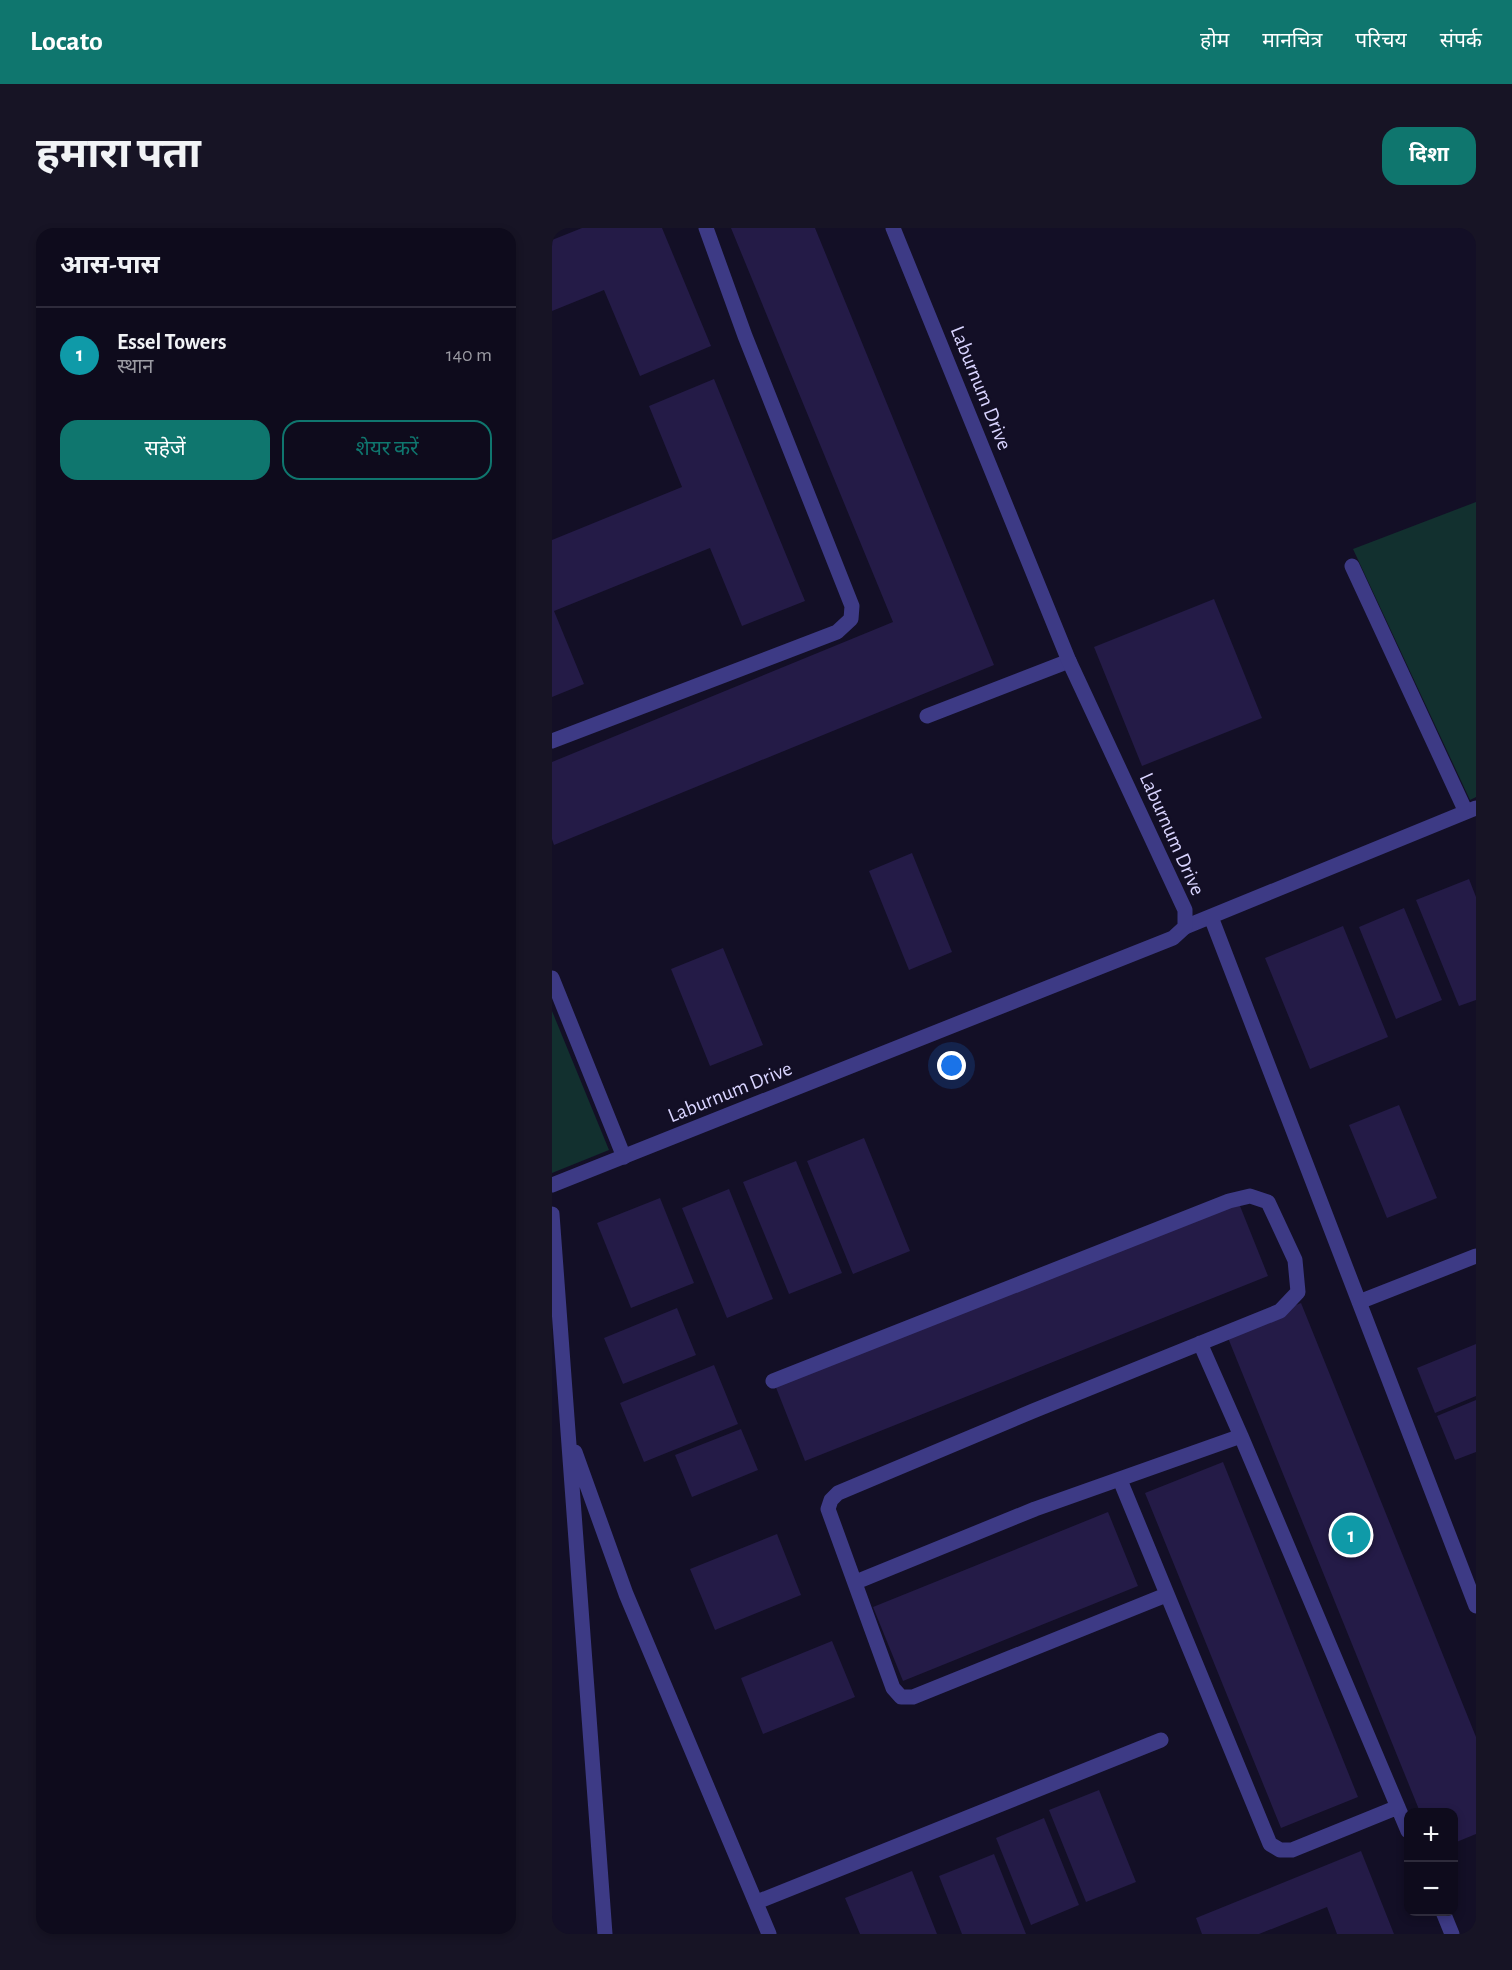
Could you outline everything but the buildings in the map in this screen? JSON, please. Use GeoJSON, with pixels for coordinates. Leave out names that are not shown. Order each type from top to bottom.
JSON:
{"type":"FeatureCollection","features":[{"type":"Feature","properties":{"kind":"street"},"geometry":{"type":"LineString","coordinates":[[552,741],[837,632],[851,620],[852,606],[745,336],[705,228]]}},
{"type":"Feature","properties":{"kind":"street","name":"Laburnum Drive"},"geometry":{"type":"LineString","coordinates":[[552,1185],[1173,938],[1185,927],[1185,910],[1070,661],[893,228]]}},
{"type":"Feature","properties":{"kind":"street"},"geometry":{"type":"LineString","coordinates":[[1185,927],[1471,810],[1352,566]]}},
{"type":"Feature","properties":{"kind":"street"},"geometry":{"type":"LineString","coordinates":[[927,716],[1070,661]]}},
{"type":"Feature","properties":{"kind":"street"},"geometry":{"type":"LineString","coordinates":[[1211,916],[1476,1606]]}},
{"type":"Feature","properties":{"kind":"street"},"geometry":{"type":"LineString","coordinates":[[552,978],[624,1157]]}},
{"type":"Feature","properties":{"kind":"street"},"geometry":{"type":"LineString","coordinates":[[773,1381],[1229,1201],[1250,1196],[1268,1202],[1295,1260],[1298,1292],[1280,1311],[838,1493],[831,1500],[828,1509],[893,1688],[901,1697],[913,1697],[1167,1595]]}},
{"type":"Feature","properties":{"kind":"street"},"geometry":{"type":"LineString","coordinates":[[552,1214],[605,1934]]}},
{"type":"Feature","properties":{"kind":"street"},"geometry":{"type":"LineString","coordinates":[[1359,1302],[1476,1256]]}},
{"type":"Feature","properties":{"kind":"street"},"geometry":{"type":"LineString","coordinates":[[1200,1343],[1404,1821]]}},
{"type":"Feature","properties":{"kind":"street"},"geometry":{"type":"LineString","coordinates":[[568,1432],[626,1594],[769,1934]]}},
{"type":"Feature","properties":{"kind":"street"},"geometry":{"type":"LineString","coordinates":[[856,1582],[1035,1509],[1241,1436]]}},
{"type":"Feature","properties":{"kind":"street"},"geometry":{"type":"LineString","coordinates":[[1120,1480],[1270,1844],[1280,1850],[1292,1850],[1398,1807]]}},
{"type":"Feature","properties":{"kind":"street"},"geometry":{"type":"LineString","coordinates":[[757,1902],[1161,1740]]}},
{"type":"Feature","properties":{"kind":"street"},"geometry":{"type":"LineString","coordinates":[[1445,1916],[1452,1934]]}},
{"type":"Feature","properties":{"kind":"green space"},"geometry":{"type":"Polygon","coordinates":[[[1476,502],[1476,797],[1470,800],[1353,549],[1476,502]]]}},
{"type":"Feature","properties":{"kind":"green space"},"geometry":{"type":"Polygon","coordinates":[[[552,1011],[609,1150],[552,1173],[552,1011]]]}},
{"type":"Feature","properties":{"kind":"place","name":"Essel Towers"},"geometry":{"type":"Point","coordinates":[1351,1535]}}]}
